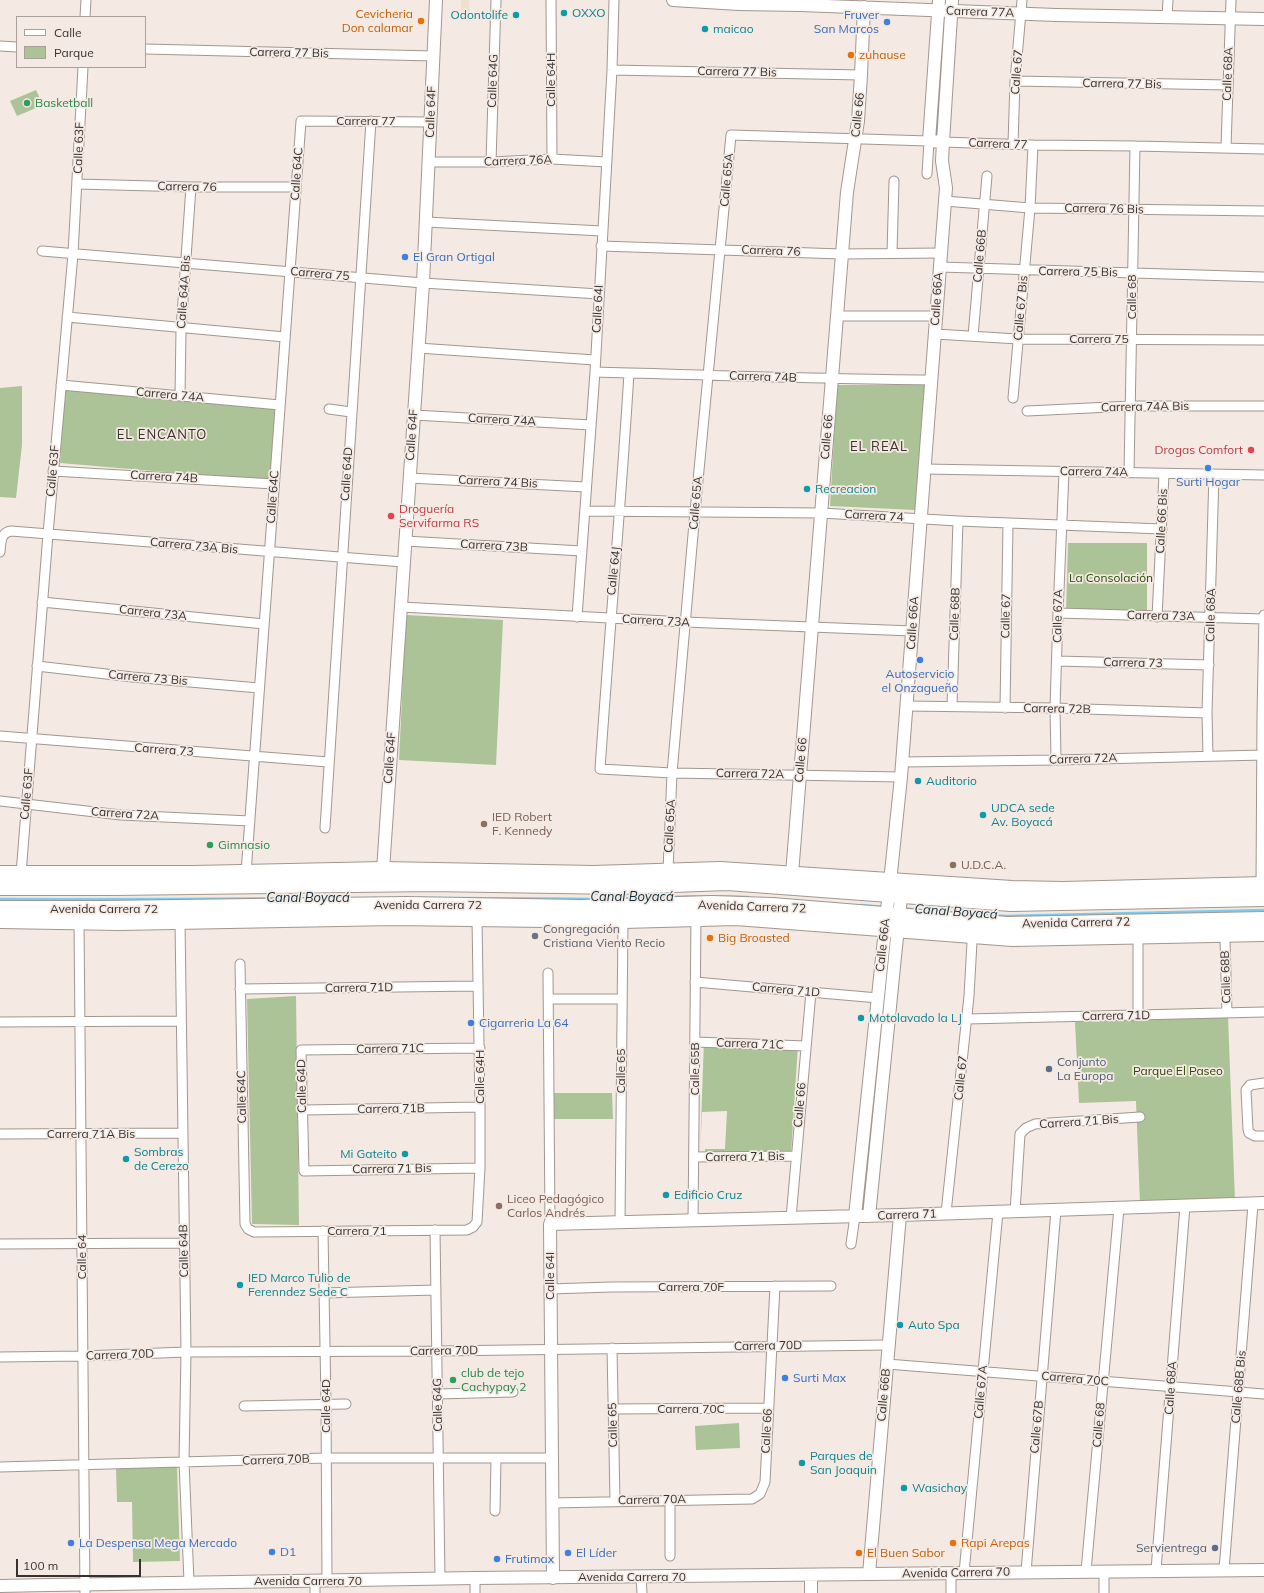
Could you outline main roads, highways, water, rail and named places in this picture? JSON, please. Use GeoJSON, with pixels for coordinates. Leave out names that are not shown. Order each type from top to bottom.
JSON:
{"type":"FeatureCollection","features":[{"type":"Feature","properties":{"kind":"highway","name":"Avenida Carrera 72"},"geometry":{"type":"LineString","coordinates":[[0,874],[194,874],[383,870],[503,871],[593,874],[720,870],[792,874],[894,905],[1012,938],[1264,932]]}},
{"type":"Feature","properties":{"kind":"highway"},"geometry":{"type":"LineString","coordinates":[[503,871],[522,885]]}},
{"type":"Feature","properties":{"kind":"highway"},"geometry":{"type":"LineString","coordinates":[[80,874],[114,887]]}},
{"type":"Feature","properties":{"kind":"highway"},"geometry":{"type":"LineString","coordinates":[[172,886],[194,874]]}},
{"type":"Feature","properties":{"kind":"highway"},"geometry":{"type":"LineString","coordinates":[[571,886],[593,874]]}},
{"type":"Feature","properties":{"kind":"highway","name":"Avenida Carrera 72"},"geometry":{"type":"LineString","coordinates":[[0,887],[424,883],[571,886],[727,882],[894,905],[992,924],[1036,925],[1162,921],[1264,920]]}},
{"type":"Feature","properties":{"kind":"highway","name":"Avenida Carrera 72"},"geometry":{"type":"LineString","coordinates":[[0,920],[180,921],[394,917],[560,920],[623,920],[696,917],[766,918],[894,905],[1012,889],[1263,890]]}},
{"type":"Feature","properties":{"kind":"highway","name":"Avenida Carrera 72"},"geometry":{"type":"LineString","coordinates":[[0,909],[194,908],[335,905],[622,907],[731,904],[772,906],[894,905]]}},
{"type":"Feature","properties":{"kind":"highway"},"geometry":{"type":"LineString","coordinates":[[317,919],[335,905]]}},
{"type":"Feature","properties":{"kind":"highway"},"geometry":{"type":"LineString","coordinates":[[540,907],[560,920]]}},
{"type":"Feature","properties":{"kind":"highway"},"geometry":{"type":"LineString","coordinates":[[1162,921],[1181,934]]}},
{"type":"Feature","properties":{"kind":"waterway","name":"Canal Boyacá"},"geometry":{"type":"LineString","coordinates":[[0,899],[594,899],[710,896],[748,897]]}},
{"type":"Feature","properties":{"kind":"waterway","name":"Canal Boyacá"},"geometry":{"type":"LineString","coordinates":[[861,905],[884,907]]}},
{"type":"Feature","properties":{"kind":"waterway","name":"Canal Boyacá"},"geometry":{"type":"LineString","coordinates":[[903,908],[928,911]]}},
{"type":"Feature","properties":{"kind":"waterway","name":"Canal Boyacá"},"geometry":{"type":"LineString","coordinates":[[943,912],[1006,916],[1264,910]]}},
{"type":"Feature","properties":{"kind":"place","name":"OXXO"},"geometry":{"type":"Point","coordinates":[564,13]}},
{"type":"Feature","properties":{"kind":"place","name":"Odontolife"},"geometry":{"type":"Point","coordinates":[516,15]}},
{"type":"Feature","properties":{"kind":"place","name":"Cevicheria Don calamar"},"geometry":{"type":"Point","coordinates":[421,21]}},
{"type":"Feature","properties":{"kind":"place","name":"Fruver San Marcos"},"geometry":{"type":"Point","coordinates":[887,22]}},
{"type":"Feature","properties":{"kind":"place","name":"maicao"},"geometry":{"type":"Point","coordinates":[705,29]}},
{"type":"Feature","properties":{"kind":"place","name":"zuhause"},"geometry":{"type":"Point","coordinates":[851,55]}},
{"type":"Feature","properties":{"kind":"place","name":"Basketball"},"geometry":{"type":"Point","coordinates":[27,103]}},
{"type":"Feature","properties":{"kind":"place","name":"El Gran Ortigal"},"geometry":{"type":"Point","coordinates":[405,257]}},
{"type":"Feature","properties":{"kind":"place","name":"Drogas Comfort"},"geometry":{"type":"Point","coordinates":[1251,450]}},
{"type":"Feature","properties":{"kind":"place","name":"Surti Hogar"},"geometry":{"type":"Point","coordinates":[1208,468]}},
{"type":"Feature","properties":{"kind":"place","name":"Recreacion"},"geometry":{"type":"Point","coordinates":[807,489]}},
{"type":"Feature","properties":{"kind":"place","name":"Droguería Servifarma RS"},"geometry":{"type":"Point","coordinates":[391,516]}},
{"type":"Feature","properties":{"kind":"place","name":"Autoservicio el Onzagueño"},"geometry":{"type":"Point","coordinates":[920,660]}},
{"type":"Feature","properties":{"kind":"place","name":"Auditorio"},"geometry":{"type":"Point","coordinates":[918,781]}},
{"type":"Feature","properties":{"kind":"place","name":"UDCA sede Av. Boyacá"},"geometry":{"type":"Point","coordinates":[983,815]}},
{"type":"Feature","properties":{"kind":"place","name":"IED Robert F. Kennedy"},"geometry":{"type":"Point","coordinates":[484,824]}},
{"type":"Feature","properties":{"kind":"place","name":"Gimnasio"},"geometry":{"type":"Point","coordinates":[210,845]}},
{"type":"Feature","properties":{"kind":"place","name":"U.D.C.A."},"geometry":{"type":"Point","coordinates":[953,865]}},
{"type":"Feature","properties":{"kind":"place","name":"Congregación Cristiana Viento Recio"},"geometry":{"type":"Point","coordinates":[535,936]}},
{"type":"Feature","properties":{"kind":"place","name":"Big Broasted"},"geometry":{"type":"Point","coordinates":[710,938]}},
{"type":"Feature","properties":{"kind":"place","name":"Motolavado la LJ"},"geometry":{"type":"Point","coordinates":[861,1018]}},
{"type":"Feature","properties":{"kind":"place","name":"Cigarreria La 64"},"geometry":{"type":"Point","coordinates":[471,1023]}},
{"type":"Feature","properties":{"kind":"place","name":"Conjunto La Europa"},"geometry":{"type":"Point","coordinates":[1049,1069]}},
{"type":"Feature","properties":{"kind":"place","name":"Mi Gateito"},"geometry":{"type":"Point","coordinates":[405,1154]}},
{"type":"Feature","properties":{"kind":"place","name":"Sombras de Cerezo"},"geometry":{"type":"Point","coordinates":[126,1159]}},
{"type":"Feature","properties":{"kind":"place","name":"Edificio Cruz"},"geometry":{"type":"Point","coordinates":[666,1195]}},
{"type":"Feature","properties":{"kind":"place","name":"Liceo Pedagógico Carlos Andrés"},"geometry":{"type":"Point","coordinates":[499,1206]}},
{"type":"Feature","properties":{"kind":"place","name":"IED Marco Tulio de Ferenndez Sede C"},"geometry":{"type":"Point","coordinates":[240,1285]}},
{"type":"Feature","properties":{"kind":"place","name":"Auto Spa"},"geometry":{"type":"Point","coordinates":[900,1325]}},
{"type":"Feature","properties":{"kind":"place","name":"Surti Max"},"geometry":{"type":"Point","coordinates":[785,1378]}},
{"type":"Feature","properties":{"kind":"place","name":"club de tejo Cachypay 2"},"geometry":{"type":"Point","coordinates":[453,1380]}},
{"type":"Feature","properties":{"kind":"place","name":"Parques de San Joaquin"},"geometry":{"type":"Point","coordinates":[802,1463]}},
{"type":"Feature","properties":{"kind":"place","name":"Wasichay"},"geometry":{"type":"Point","coordinates":[904,1488]}},
{"type":"Feature","properties":{"kind":"place","name":"La Despensa Mega Mercado"},"geometry":{"type":"Point","coordinates":[71,1543]}},
{"type":"Feature","properties":{"kind":"place","name":"Rapi Arepas"},"geometry":{"type":"Point","coordinates":[953,1543]}},
{"type":"Feature","properties":{"kind":"place","name":"Servientrega"},"geometry":{"type":"Point","coordinates":[1215,1548]}},
{"type":"Feature","properties":{"kind":"place","name":"D1"},"geometry":{"type":"Point","coordinates":[272,1552]}},
{"type":"Feature","properties":{"kind":"place","name":"El Líder"},"geometry":{"type":"Point","coordinates":[568,1553]}},
{"type":"Feature","properties":{"kind":"place","name":"El Buen Sabor"},"geometry":{"type":"Point","coordinates":[859,1553]}},
{"type":"Feature","properties":{"kind":"place","name":"Frutimax"},"geometry":{"type":"Point","coordinates":[497,1559]}},
{"type":"Feature","properties":{"kind":"district","name":"EL ENCANTO"},"geometry":{"type":"Point","coordinates":[162,435]}},
{"type":"Feature","properties":{"kind":"district","name":"EL REAL"},"geometry":{"type":"Point","coordinates":[879,447]}},
{"type":"Feature","properties":{"kind":"park label","name":"La Consolación"},"geometry":{"type":"Point","coordinates":[1111,578]}},
{"type":"Feature","properties":{"kind":"park label","name":"Parque El Paseo"},"geometry":{"type":"Point","coordinates":[1178,1071]}}]}
